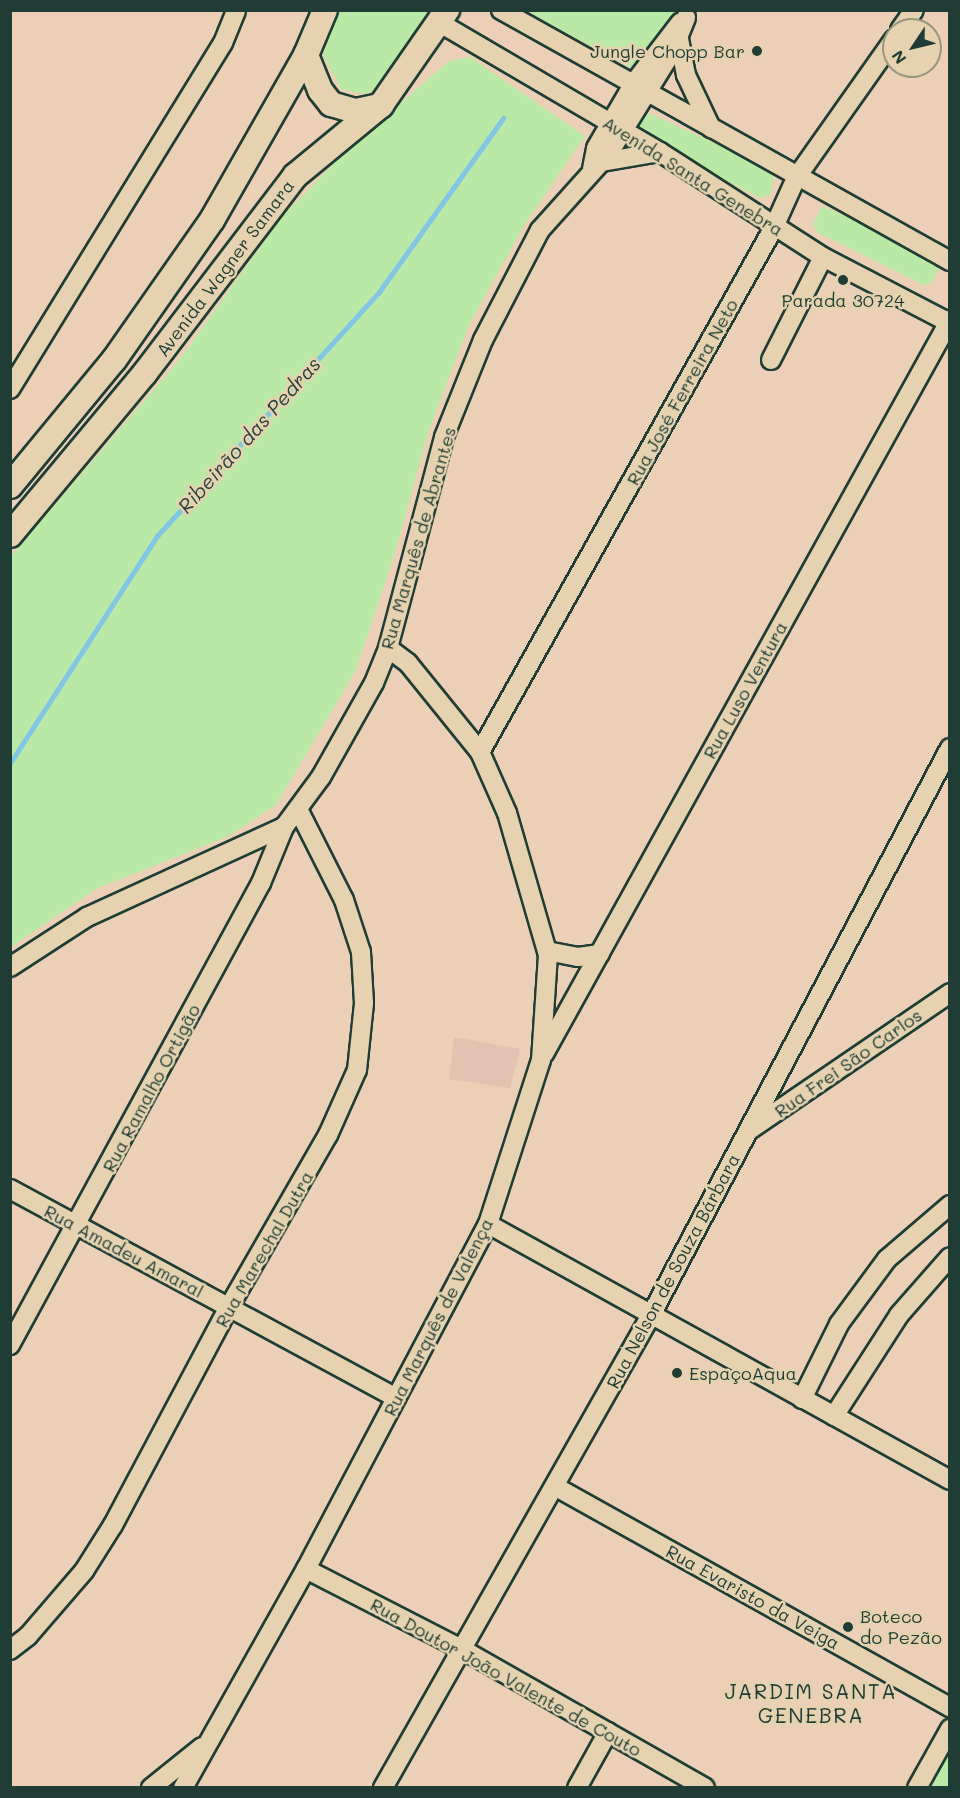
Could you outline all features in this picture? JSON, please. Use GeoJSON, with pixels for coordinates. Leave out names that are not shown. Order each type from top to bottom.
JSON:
{"type":"FeatureCollection","features":[{"type":"Feature","properties":{"kind":"main road","name":"Avenida Wagner Samara"},"geometry":{"type":"LineString","coordinates":[[10,486],[114,360],[206,230],[306,55],[325,10]]}},
{"type":"Feature","properties":{"kind":"main road","name":"Avenida Wagner Samara"},"geometry":{"type":"LineString","coordinates":[[10,535],[145,373],[296,176],[381,105],[443,17]]}},
{"type":"Feature","properties":{"kind":"main road"},"geometry":{"type":"LineString","coordinates":[[306,55],[320,90],[331,104],[356,111],[381,105]]}},
{"type":"Feature","properties":{"kind":"street"},"geometry":{"type":"LineString","coordinates":[[10,389],[223,43],[236,10]]}},
{"type":"Feature","properties":{"kind":"street"},"geometry":{"type":"LineString","coordinates":[[501,10],[796,178],[950,261]]}},
{"type":"Feature","properties":{"kind":"street","name":"Rua Marquês de Abrantes"},"geometry":{"type":"LineString","coordinates":[[10,967],[87,917],[284,827],[321,777],[374,683],[388,648],[444,437],[483,340],[540,230],[597,165],[640,88],[661,44],[689,14]]}},
{"type":"Feature","properties":{"kind":"street","name":"Rua Marquês de Abrantes"},"geometry":{"type":"LineString","coordinates":[[640,88],[679,39],[689,14]]}},
{"type":"Feature","properties":{"kind":"street","name":"Avenida Santa Genebra"},"geometry":{"type":"LineString","coordinates":[[443,17],[823,257],[949,322]]}},
{"type":"Feature","properties":{"kind":"street"},"geometry":{"type":"LineString","coordinates":[[679,39],[686,75],[711,129]]}},
{"type":"Feature","properties":{"kind":"street","name":"Rua José Ferreira Neto"},"geometry":{"type":"LineString","coordinates":[[480,752],[774,227],[796,178],[882,56]]}},
{"type":"Feature","properties":{"kind":"street"},"geometry":{"type":"LineString","coordinates":[[597,165],[660,152]]}},
{"type":"Feature","properties":{"kind":"street"},"geometry":{"type":"LineString","coordinates":[[771,360],[823,257]]}},
{"type":"Feature","properties":{"kind":"street","name":"Rua Luso Ventura"},"geometry":{"type":"LineString","coordinates":[[541,1060],[949,322]]}},
{"type":"Feature","properties":{"kind":"street","name":"Rua Marquês de Valença"},"geometry":{"type":"LineString","coordinates":[[151,1788],[211,1740],[306,1569],[488,1224],[541,1060],[547,951],[507,813],[480,752],[408,663],[388,648]]}},
{"type":"Feature","properties":{"kind":"street","name":"Rua Nelson de Souza Bárbara"},"geometry":{"type":"LineString","coordinates":[[383,1788],[460,1648],[556,1487],[651,1315],[950,748]]}},
{"type":"Feature","properties":{"kind":"street","name":"Rua Marechal Dutra"},"geometry":{"type":"LineString","coordinates":[[10,1650],[28,1636],[84,1571],[113,1525],[229,1307],[328,1135],[357,1070],[364,1003],[360,952],[344,900],[298,808]]}},
{"type":"Feature","properties":{"kind":"street","name":"Rua Ramalho Ortigão"},"geometry":{"type":"LineString","coordinates":[[10,1345],[261,883],[284,827]]}},
{"type":"Feature","properties":{"kind":"street"},"geometry":{"type":"LineString","coordinates":[[547,951],[578,957],[600,954]]}},
{"type":"Feature","properties":{"kind":"street","name":"Rua Frei São Carlos"},"geometry":{"type":"LineString","coordinates":[[747,1132],[950,993]]}},
{"type":"Feature","properties":{"kind":"street","name":"Rua Amadeu Amaral"},"geometry":{"type":"LineString","coordinates":[[10,1189],[76,1227],[396,1398]]}},
{"type":"Feature","properties":{"kind":"street"},"geometry":{"type":"LineString","coordinates":[[802,1399],[839,1324],[887,1259],[950,1205]]}},
{"type":"Feature","properties":{"kind":"street"},"geometry":{"type":"LineString","coordinates":[[488,1224],[950,1480]]}},
{"type":"Feature","properties":{"kind":"street"},"geometry":{"type":"LineString","coordinates":[[834,1416],[899,1315],[950,1257]]}},
{"type":"Feature","properties":{"kind":"street","name":"Rua Evaristo da Veiga"},"geometry":{"type":"LineString","coordinates":[[556,1487],[950,1707]]}},
{"type":"Feature","properties":{"kind":"street","name":"Rua Doutor João Valente de Couto"},"geometry":{"type":"LineString","coordinates":[[306,1569],[460,1648],[705,1788]]}},
{"type":"Feature","properties":{"kind":"street"},"geometry":{"type":"LineString","coordinates":[[917,1788],[950,1729]]}},
{"type":"Feature","properties":{"kind":"street"},"geometry":{"type":"LineString","coordinates":[[577,1788],[608,1732]]}},
{"type":"Feature","properties":{"kind":"street"},"geometry":{"type":"LineString","coordinates":[[183,1788],[211,1740]]}},
{"type":"Feature","properties":{"kind":"shaded area"},"geometry":{"type":"Polygon","coordinates":[[[454,1037],[520,1049],[510,1088],[449,1079],[454,1037]]]}},
{"type":"Feature","properties":{"kind":"green space"},"geometry":{"type":"Polygon","coordinates":[[[676,10],[635,70],[526,11],[676,10]]]}},
{"type":"Feature","properties":{"kind":"green space"},"geometry":{"type":"Polygon","coordinates":[[[334,11],[432,11],[383,89],[362,94],[341,89],[319,47],[334,11]]]}},
{"type":"Feature","properties":{"kind":"green space"},"geometry":{"type":"Polygon","coordinates":[[[470,57],[585,136],[525,224],[469,325],[429,430],[394,556],[355,672],[276,805],[229,836],[96,889],[11,947],[11,556],[180,359],[281,218],[351,146],[449,61],[470,57]]]}},
{"type":"Feature","properties":{"kind":"green space"},"geometry":{"type":"Polygon","coordinates":[[[651,114],[775,171],[770,195],[760,198],[645,138],[635,129],[642,115],[651,114]]]}},
{"type":"Feature","properties":{"kind":"green space"},"geometry":{"type":"Polygon","coordinates":[[[822,206],[935,256],[939,269],[931,283],[924,285],[817,232],[813,224],[822,206]]]}},
{"type":"Feature","properties":{"kind":"green space"},"geometry":{"type":"Polygon","coordinates":[[[949,1728],[949,1787],[916,1787],[949,1728]]]}},
{"type":"Feature","properties":{"kind":"waterway","name":"Ribeirão das Pedras"},"geometry":{"type":"LineString","coordinates":[[10,763],[157,536],[379,292],[503,118]]}},
{"type":"Feature","properties":{"kind":"place","name":"Jungle Chopp Bar"},"geometry":{"type":"Point","coordinates":[757,51]}},
{"type":"Feature","properties":{"kind":"place","name":"Parada 30724"},"geometry":{"type":"Point","coordinates":[843,280]}},
{"type":"Feature","properties":{"kind":"place","name":"EspaçoAqua"},"geometry":{"type":"Point","coordinates":[677,1373]}},
{"type":"Feature","properties":{"kind":"place","name":"Boteco do Pezão"},"geometry":{"type":"Point","coordinates":[848,1627]}},
{"type":"Feature","properties":{"kind":"district","name":"JARDIM SANTA GENEBRA"},"geometry":{"type":"Point","coordinates":[811,1703]}}]}
